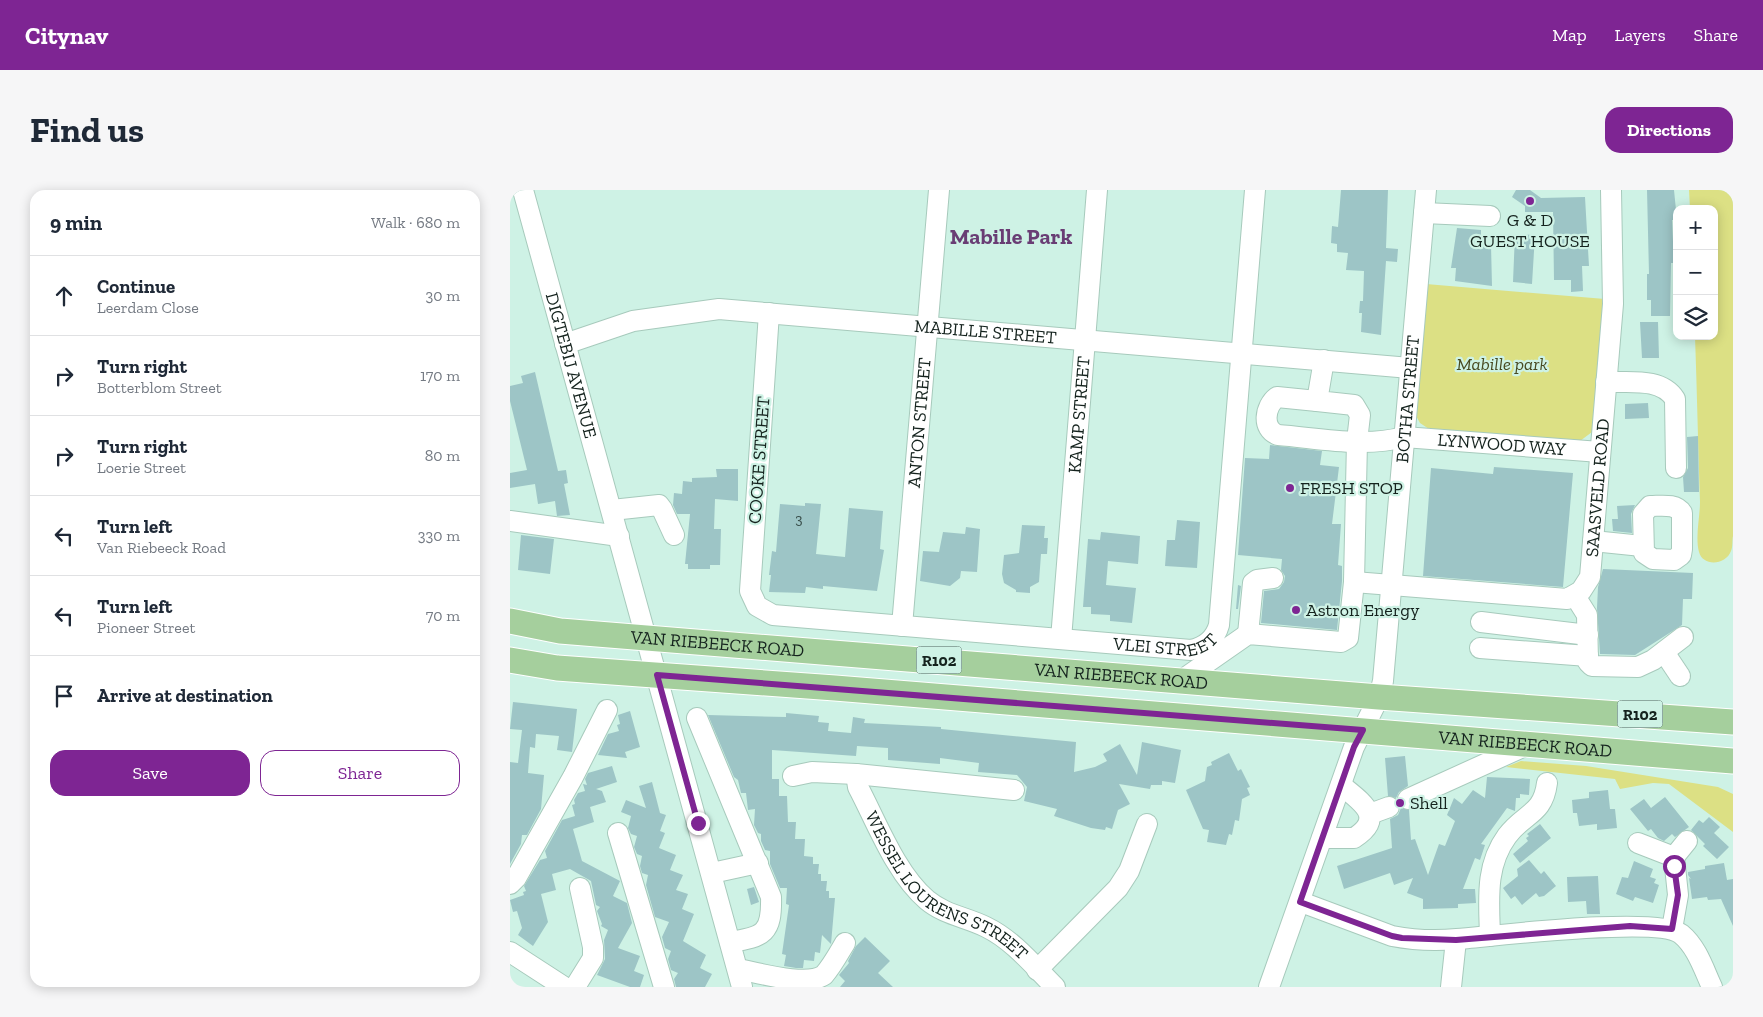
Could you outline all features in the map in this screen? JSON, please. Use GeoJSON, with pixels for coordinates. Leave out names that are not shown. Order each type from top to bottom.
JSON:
{"type":"FeatureCollection","features":[{"type":"Feature","properties":{"kind":"main road","name":"VAN RIEBEECK ROAD"},"geometry":{"type":"LineString","coordinates":[[510,621],[560,631],[1733,722]]}},
{"type":"Feature","properties":{"kind":"main road"},"geometry":{"type":"LineString","coordinates":[[647,638],[662,650],[679,659],[755,665],[812,677],[835,688]]}},
{"type":"Feature","properties":{"kind":"main road","name":"VAN RIEBEECK ROAD"},"geometry":{"type":"LineString","coordinates":[[510,660],[557,668],[835,688],[1733,761]]}},
{"type":"Feature","properties":{"kind":"street","name":"ANTON STREET"},"geometry":{"type":"LineString","coordinates":[[902,626],[939,190]]}},
{"type":"Feature","properties":{"kind":"street","name":"KAMP STREET"},"geometry":{"type":"LineString","coordinates":[[1061,639],[1097,190]]}},
{"type":"Feature","properties":{"kind":"street","name":"VLEI STREET"},"geometry":{"type":"LineString","coordinates":[[756,606],[773,616],[1191,650],[1205,646],[1214,636],[1219,625],[1255,190]]}},
{"type":"Feature","properties":{"kind":"street","name":"BOTHA STREET"},"geometry":{"type":"LineString","coordinates":[[1269,987],[1354,747],[1379,696],[1383,681],[1426,190]]}},
{"type":"Feature","properties":{"kind":"street","name":"SAASVELD ROAD"},"geometry":{"type":"LineString","coordinates":[[1575,596],[1581,591],[1590,577],[1613,304],[1611,190]]}},
{"type":"Feature","properties":{"kind":"street","name":"DIGTEBIJ AVENUE"},"geometry":{"type":"LineString","coordinates":[[519,193],[565,344],[612,510],[740,978]]}},
{"type":"Feature","properties":{"kind":"street"},"geometry":{"type":"LineString","coordinates":[[1424,213],[1490,216]]}},
{"type":"Feature","properties":{"kind":"street","name":"MABILLE STREET"},"geometry":{"type":"LineString","coordinates":[[565,344],[633,321],[719,309],[1410,368]]}},
{"type":"Feature","properties":{"kind":"street","name":"COOKE STREET"},"geometry":{"type":"LineString","coordinates":[[756,606],[750,591],[769,313]]}},
{"type":"Feature","properties":{"kind":"street"},"geometry":{"type":"LineString","coordinates":[[1182,680],[1248,634],[1346,641],[1348,638],[1354,582],[1357,441],[1360,415],[1357,409],[1347,403],[1317,400],[1324,360]]}},
{"type":"Feature","properties":{"kind":"street"},"geometry":{"type":"LineString","coordinates":[[1606,382],[1659,384],[1675,398],[1676,468]]}},
{"type":"Feature","properties":{"kind":"street","name":"LYNWOOD WAY"},"geometry":{"type":"LineString","coordinates":[[1317,400],[1277,397],[1269,406],[1266,426],[1269,431],[1278,435],[1381,442],[1404,437],[1600,452]]}},
{"type":"Feature","properties":{"kind":"street"},"geometry":{"type":"LineString","coordinates":[[612,510],[658,506],[662,509],[674,535]]}},
{"type":"Feature","properties":{"kind":"street"},"geometry":{"type":"LineString","coordinates":[[510,521],[619,536]]}},
{"type":"Feature","properties":{"kind":"street"},"geometry":{"type":"LineString","coordinates":[[1593,541],[1642,546]]}},
{"type":"Feature","properties":{"kind":"street"},"geometry":{"type":"LineString","coordinates":[[1248,634],[1253,583],[1257,580],[1273,578]]}},
{"type":"Feature","properties":{"kind":"street"},"geometry":{"type":"LineString","coordinates":[[1354,582],[1568,599],[1575,596],[1587,615],[1588,662],[1592,666],[1638,667],[1664,652],[1683,637]]}},
{"type":"Feature","properties":{"kind":"street"},"geometry":{"type":"LineString","coordinates":[[1481,622],[1588,635]]}},
{"type":"Feature","properties":{"kind":"street"},"geometry":{"type":"LineString","coordinates":[[1480,648],[1588,656]]}},
{"type":"Feature","properties":{"kind":"street"},"geometry":{"type":"LineString","coordinates":[[1664,652],[1680,676]]}},
{"type":"Feature","properties":{"kind":"street"},"geometry":{"type":"LineString","coordinates":[[510,884],[516,878],[573,777],[607,710]]}},
{"type":"Feature","properties":{"kind":"street"},"geometry":{"type":"LineString","coordinates":[[697,718],[771,897],[772,915],[769,926],[757,937],[730,942]]}},
{"type":"Feature","properties":{"kind":"street"},"geometry":{"type":"LineString","coordinates":[[1408,799],[1527,745]]}},
{"type":"Feature","properties":{"kind":"street","name":"WESSEL LOURENS STREET"},"geometry":{"type":"LineString","coordinates":[[793,776],[812,772],[856,774],[1014,790]]}},
{"type":"Feature","properties":{"kind":"street","name":"WESSEL LOURENS STREET"},"geometry":{"type":"LineString","coordinates":[[856,774],[863,795],[900,867],[916,890],[944,911],[985,927],[998,935],[1054,987]]}},
{"type":"Feature","properties":{"kind":"street"},"geometry":{"type":"LineString","coordinates":[[1490,936],[1489,879],[1494,860],[1507,835],[1543,802],[1547,783]]}},
{"type":"Feature","properties":{"kind":"street"},"geometry":{"type":"LineString","coordinates":[[1322,838],[1354,838],[1368,825],[1370,814],[1367,807],[1341,786]]}},
{"type":"Feature","properties":{"kind":"street"},"geometry":{"type":"LineString","coordinates":[[1370,814],[1389,807]]}},
{"type":"Feature","properties":{"kind":"street"},"geometry":{"type":"LineString","coordinates":[[1037,970],[1118,888],[1129,871],[1147,824]]}},
{"type":"Feature","properties":{"kind":"street"},"geometry":{"type":"LineString","coordinates":[[618,833],[664,987]]}},
{"type":"Feature","properties":{"kind":"street"},"geometry":{"type":"LineString","coordinates":[[1672,929],[1678,895],[1674,857],[1687,842]]}},
{"type":"Feature","properties":{"kind":"street"},"geometry":{"type":"LineString","coordinates":[[1638,843],[1674,857]]}},
{"type":"Feature","properties":{"kind":"street"},"geometry":{"type":"LineString","coordinates":[[712,873],[758,863]]}},
{"type":"Feature","properties":{"kind":"street"},"geometry":{"type":"LineString","coordinates":[[575,987],[593,958],[593,947],[580,888]]}},
{"type":"Feature","properties":{"kind":"street"},"geometry":{"type":"LineString","coordinates":[[1300,902],[1392,936],[1456,940],[1630,926],[1672,929],[1682,935],[1693,947],[1712,987]]}},
{"type":"Feature","properties":{"kind":"street"},"geometry":{"type":"LineString","coordinates":[[1451,987],[1456,940]]}},
{"type":"Feature","properties":{"kind":"street"},"geometry":{"type":"LineString","coordinates":[[740,978],[799,983],[812,982],[825,974],[845,943]]}},
{"type":"Feature","properties":{"kind":"street"},"geometry":{"type":"LineString","coordinates":[[510,952],[564,987]]}},
{"type":"Feature","properties":{"kind":"green space"},"geometry":{"type":"Polygon","coordinates":[[[1689,190],[1733,190],[1733,536],[1732,549],[1728,556],[1715,562],[1710,562],[1701,557],[1698,546],[1700,502],[1695,340],[1718,340],[1718,205],[1690,205],[1689,190]]]}},
{"type":"Feature","properties":{"kind":"green space","name":"Mabille park"},"geometry":{"type":"Polygon","coordinates":[[[1426,284],[1605,299],[1592,432],[1580,441],[1432,431],[1420,423],[1415,414],[1426,284]]]}},
{"type":"Feature","properties":{"kind":"green space"},"geometry":{"type":"Polygon","coordinates":[[[1521,761],[1586,766],[1718,787],[1733,794],[1733,832],[1669,784],[1653,783],[1620,789],[1615,779],[1506,767],[1521,761]]]}},
{"type":"Feature","properties":{"kind":"building"},"geometry":{"type":"Polygon","coordinates":[[[1341,190],[1388,190],[1386,248],[1398,249],[1397,262],[1386,261],[1381,335],[1361,332],[1362,313],[1359,313],[1360,301],[1363,301],[1364,271],[1346,270],[1348,253],[1337,252],[1337,244],[1331,243],[1332,226],[1338,227],[1341,190]]]}},
{"type":"Feature","properties":{"kind":"building"},"geometry":{"type":"Polygon","coordinates":[[[1516,190],[1530,190],[1541,198],[1585,197],[1589,266],[1582,266],[1583,291],[1571,292],[1571,280],[1554,280],[1553,212],[1525,212],[1525,206],[1512,197],[1516,190]]]}},
{"type":"Feature","properties":{"kind":"building"},"geometry":{"type":"Polygon","coordinates":[[[1647,190],[1674,190],[1676,205],[1673,205],[1672,220],[1673,263],[1671,263],[1670,316],[1651,316],[1651,300],[1647,300],[1647,274],[1649,274],[1647,190]]]}},
{"type":"Feature","properties":{"kind":"building"},"geometry":{"type":"Polygon","coordinates":[[[1457,228],[1481,230],[1481,244],[1491,245],[1492,286],[1455,281],[1456,268],[1451,268],[1457,228]]]}},
{"type":"Feature","properties":{"kind":"building"},"geometry":{"type":"Polygon","coordinates":[[[1515,234],[1535,235],[1532,284],[1513,282],[1515,234]]]}},
{"type":"Feature","properties":{"kind":"building"},"geometry":{"type":"Polygon","coordinates":[[[1640,322],[1658,322],[1659,358],[1642,358],[1640,322]]]}},
{"type":"Feature","properties":{"kind":"building"},"geometry":{"type":"Polygon","coordinates":[[[535,372],[558,471],[566,470],[568,483],[564,484],[570,515],[557,516],[555,501],[538,504],[535,484],[510,488],[510,473],[527,470],[510,401],[510,386],[523,383],[521,376],[535,372]]]}},
{"type":"Feature","properties":{"kind":"building"},"geometry":{"type":"Polygon","coordinates":[[[1648,403],[1649,418],[1625,419],[1625,404],[1648,403]]]}},
{"type":"Feature","properties":{"kind":"building"},"geometry":{"type":"Polygon","coordinates":[[[1698,436],[1699,492],[1684,492],[1683,477],[1688,468],[1687,437],[1698,436]]]}},
{"type":"Feature","properties":{"kind":"building","name":"FRESH STOP"},"geometry":{"type":"Polygon","coordinates":[[[1270,445],[1322,451],[1320,465],[1339,467],[1332,524],[1341,524],[1338,565],[1342,566],[1342,581],[1337,630],[1261,623],[1264,591],[1279,589],[1284,582],[1285,576],[1281,570],[1282,559],[1238,555],[1245,458],[1269,459],[1270,445]]]}},
{"type":"Feature","properties":{"kind":"building"},"geometry":{"type":"Polygon","coordinates":[[[1494,467],[1573,473],[1563,587],[1423,576],[1431,468],[1493,474],[1494,467]]]}},
{"type":"Feature","properties":{"kind":"building"},"geometry":{"type":"Polygon","coordinates":[[[716,469],[738,469],[738,501],[715,499],[714,529],[721,529],[720,565],[710,565],[710,569],[688,569],[688,564],[685,564],[690,514],[677,514],[673,505],[674,493],[682,494],[683,481],[692,482],[692,478],[717,477],[716,469]]]}},
{"type":"Feature","properties":{"kind":"building"},"geometry":{"type":"Polygon","coordinates":[[[805,503],[821,504],[816,554],[845,557],[849,508],[883,511],[880,549],[884,550],[877,591],[823,586],[823,589],[806,587],[805,593],[769,592],[772,551],[776,552],[780,504],[805,506],[805,503]]]}},
{"type":"Feature","properties":{"kind":"building"},"geometry":{"type":"Polygon","coordinates":[[[1635,505],[1631,514],[1632,533],[1613,531],[1612,519],[1618,519],[1617,506],[1635,505]]]}},
{"type":"Feature","properties":{"kind":"building"},"geometry":{"type":"Polygon","coordinates":[[[1177,520],[1200,522],[1197,568],[1165,566],[1167,540],[1175,540],[1177,520]]]}},
{"type":"Feature","properties":{"kind":"building"},"geometry":{"type":"Polygon","coordinates":[[[1022,525],[1045,526],[1044,538],[1048,538],[1047,554],[1041,554],[1039,582],[1030,587],[1030,593],[1016,592],[1016,590],[1004,583],[1002,574],[1004,555],[1019,553],[1022,525]]]}},
{"type":"Feature","properties":{"kind":"building"},"geometry":{"type":"Polygon","coordinates":[[[966,527],[980,529],[977,572],[961,571],[960,578],[950,586],[920,581],[923,551],[939,552],[943,532],[965,534],[966,527]]]}},
{"type":"Feature","properties":{"kind":"building"},"geometry":{"type":"Polygon","coordinates":[[[1101,532],[1140,536],[1138,564],[1108,561],[1106,585],[1136,588],[1132,623],[1110,621],[1110,615],[1091,614],[1091,607],[1083,607],[1088,539],[1100,540],[1101,532]]]}},
{"type":"Feature","properties":{"kind":"building"},"geometry":{"type":"Polygon","coordinates":[[[521,535],[554,539],[550,574],[518,570],[521,535]]]}},
{"type":"Feature","properties":{"kind":"building"},"geometry":{"type":"Polygon","coordinates":[[[1603,569],[1693,573],[1692,599],[1683,599],[1682,625],[1635,655],[1600,654],[1597,608],[1598,587],[1603,569]]]}},
{"type":"Feature","properties":{"kind":"building"},"geometry":{"type":"Polygon","coordinates":[[[1238,585],[1241,586],[1238,609],[1236,609],[1238,585]]]}},
{"type":"Feature","properties":{"kind":"building"},"geometry":{"type":"Polygon","coordinates":[[[513,702],[577,709],[572,752],[557,750],[559,736],[536,734],[535,748],[530,747],[528,773],[544,775],[541,809],[527,835],[522,835],[521,844],[510,864],[510,762],[518,763],[522,730],[510,729],[513,702]]]}},
{"type":"Feature","properties":{"kind":"building"},"geometry":{"type":"Polygon","coordinates":[[[630,711],[640,747],[625,752],[627,758],[598,755],[608,734],[619,731],[617,725],[620,724],[618,715],[630,711]]]}},
{"type":"Feature","properties":{"kind":"building"},"geometry":{"type":"Polygon","coordinates":[[[786,713],[819,716],[818,722],[829,723],[828,731],[851,733],[853,717],[865,719],[864,723],[941,727],[941,729],[1076,742],[1074,772],[1095,767],[1107,761],[1103,754],[1120,744],[1137,775],[1142,742],[1181,750],[1175,783],[1162,781],[1162,785],[1151,785],[1150,789],[1119,784],[1130,804],[1118,810],[1112,829],[1106,827],[1105,830],[1091,828],[1054,816],[1057,809],[1024,801],[1027,787],[1017,775],[978,772],[979,763],[940,758],[940,764],[888,760],[888,748],[857,746],[856,756],[772,750],[772,779],[779,779],[779,796],[787,796],[788,822],[796,822],[795,839],[805,839],[804,856],[813,857],[813,864],[819,864],[818,874],[821,874],[821,881],[827,881],[826,891],[829,891],[829,898],[835,898],[831,944],[822,935],[820,953],[815,952],[814,961],[804,960],[803,968],[796,968],[784,966],[786,955],[782,954],[789,905],[786,904],[787,888],[780,888],[770,864],[770,851],[765,850],[761,841],[761,834],[758,833],[754,825],[755,809],[748,810],[746,793],[741,793],[738,780],[734,777],[708,715],[786,717],[786,713]]]}},
{"type":"Feature","properties":{"kind":"building"},"geometry":{"type":"Polygon","coordinates":[[[1229,753],[1238,771],[1241,769],[1250,787],[1247,788],[1250,795],[1242,799],[1239,821],[1235,820],[1232,835],[1229,834],[1226,845],[1207,842],[1209,830],[1203,829],[1186,790],[1205,781],[1207,767],[1212,765],[1211,762],[1229,753]]]}},
{"type":"Feature","properties":{"kind":"building"},"geometry":{"type":"Polygon","coordinates":[[[1405,756],[1408,786],[1399,792],[1396,798],[1388,796],[1385,758],[1405,756]]]}},
{"type":"Feature","properties":{"kind":"building"},"geometry":{"type":"Polygon","coordinates":[[[612,766],[617,782],[596,789],[602,791],[606,802],[590,807],[594,822],[573,829],[582,861],[620,881],[613,896],[627,903],[632,923],[618,948],[640,956],[634,971],[644,975],[640,987],[630,987],[597,975],[605,959],[604,940],[608,930],[601,926],[597,911],[600,907],[596,905],[591,881],[570,869],[552,874],[556,890],[541,894],[548,922],[533,946],[518,935],[522,928],[517,911],[513,912],[510,900],[524,895],[523,892],[526,891],[524,886],[540,860],[547,858],[545,851],[562,820],[575,816],[572,805],[575,804],[574,800],[578,793],[585,791],[583,784],[587,785],[585,779],[588,773],[612,766]]]}},
{"type":"Feature","properties":{"kind":"building"},"geometry":{"type":"Polygon","coordinates":[[[1487,777],[1530,779],[1529,795],[1520,794],[1520,798],[1516,798],[1515,811],[1507,808],[1481,844],[1485,845],[1480,860],[1475,858],[1463,889],[1475,889],[1476,903],[1458,904],[1458,908],[1423,909],[1423,899],[1407,893],[1413,878],[1394,885],[1390,873],[1344,889],[1337,866],[1392,848],[1390,819],[1398,815],[1401,808],[1409,810],[1411,840],[1415,839],[1428,875],[1439,844],[1445,846],[1455,821],[1447,815],[1454,798],[1462,804],[1473,790],[1485,798],[1487,777]]]}},
{"type":"Feature","properties":{"kind":"building"},"geometry":{"type":"Polygon","coordinates":[[[652,782],[660,813],[666,815],[660,831],[665,833],[659,848],[676,855],[670,870],[683,875],[676,890],[688,894],[682,909],[694,914],[683,941],[706,955],[700,968],[712,974],[705,987],[676,987],[674,979],[678,973],[671,970],[668,959],[671,951],[665,948],[662,937],[669,922],[655,917],[646,885],[648,875],[642,873],[640,866],[642,856],[637,854],[634,847],[637,836],[631,834],[628,828],[631,816],[621,812],[626,800],[646,808],[639,786],[652,782]]]}},
{"type":"Feature","properties":{"kind":"building"},"geometry":{"type":"Polygon","coordinates":[[[1608,790],[1610,809],[1615,809],[1617,828],[1597,830],[1597,824],[1579,826],[1577,813],[1573,813],[1572,800],[1589,798],[1589,792],[1608,790]]]}},
{"type":"Feature","properties":{"kind":"building"},"geometry":{"type":"Polygon","coordinates":[[[1665,797],[1689,827],[1675,837],[1672,834],[1664,841],[1658,838],[1651,829],[1648,831],[1630,809],[1644,799],[1651,808],[1665,797]]]}},
{"type":"Feature","properties":{"kind":"building"},"geometry":{"type":"Polygon","coordinates":[[[1709,817],[1720,827],[1714,833],[1729,847],[1717,859],[1703,846],[1705,844],[1691,830],[1699,820],[1703,823],[1709,817]]]}},
{"type":"Feature","properties":{"kind":"building"},"geometry":{"type":"Polygon","coordinates":[[[1540,824],[1551,838],[1520,863],[1513,854],[1528,841],[1526,838],[1529,836],[1527,834],[1540,824]]]}},
{"type":"Feature","properties":{"kind":"building"},"geometry":{"type":"Polygon","coordinates":[[[1529,860],[1541,874],[1544,871],[1556,886],[1544,896],[1539,897],[1536,893],[1522,905],[1515,896],[1511,899],[1503,888],[1518,876],[1517,869],[1529,860]]]}},
{"type":"Feature","properties":{"kind":"building"},"geometry":{"type":"Polygon","coordinates":[[[1634,861],[1653,869],[1650,877],[1656,879],[1654,883],[1659,885],[1653,903],[1635,897],[1633,901],[1616,894],[1622,877],[1628,878],[1634,861]]]}},
{"type":"Feature","properties":{"kind":"building"},"geometry":{"type":"Polygon","coordinates":[[[1724,863],[1727,880],[1733,879],[1733,926],[1721,899],[1708,900],[1707,897],[1692,899],[1689,878],[1691,879],[1688,875],[1688,872],[1705,869],[1705,866],[1724,863]]]}},
{"type":"Feature","properties":{"kind":"building"},"geometry":{"type":"Polygon","coordinates":[[[1598,876],[1600,914],[1587,914],[1586,901],[1568,902],[1567,877],[1598,876]]]}},
{"type":"Feature","properties":{"kind":"building"},"geometry":{"type":"Polygon","coordinates":[[[754,887],[759,902],[751,905],[747,889],[754,887]]]}},
{"type":"Feature","properties":{"kind":"building"},"geometry":{"type":"Polygon","coordinates":[[[865,937],[890,961],[878,973],[893,987],[840,987],[845,981],[839,975],[849,963],[848,961],[856,946],[865,937]]]}},
{"type":"Feature","properties":{"kind":"place","name":"G & D GUEST HOUSE"},"geometry":{"type":"Point","coordinates":[1530,201]}},
{"type":"Feature","properties":{"kind":"place","name":"FRESH STOP"},"geometry":{"type":"Point","coordinates":[1290,488]}},
{"type":"Feature","properties":{"kind":"place","name":"Astron Energy"},"geometry":{"type":"Point","coordinates":[1296,610]}},
{"type":"Feature","properties":{"kind":"place","name":"Shell"},"geometry":{"type":"Point","coordinates":[1400,803]}},
{"type":"Feature","properties":{"kind":"district","name":"Mabille Park"},"geometry":{"type":"Point","coordinates":[1011,236]}},
{"type":"Feature","properties":{"kind":"route"},"geometry":{"type":"LineString","coordinates":[[698,823],[657,675],[1363,730],[1354,747],[1300,902],[1402,938],[1456,940],[1630,926],[1672,929],[1678,895],[1674,866]]}}]}
